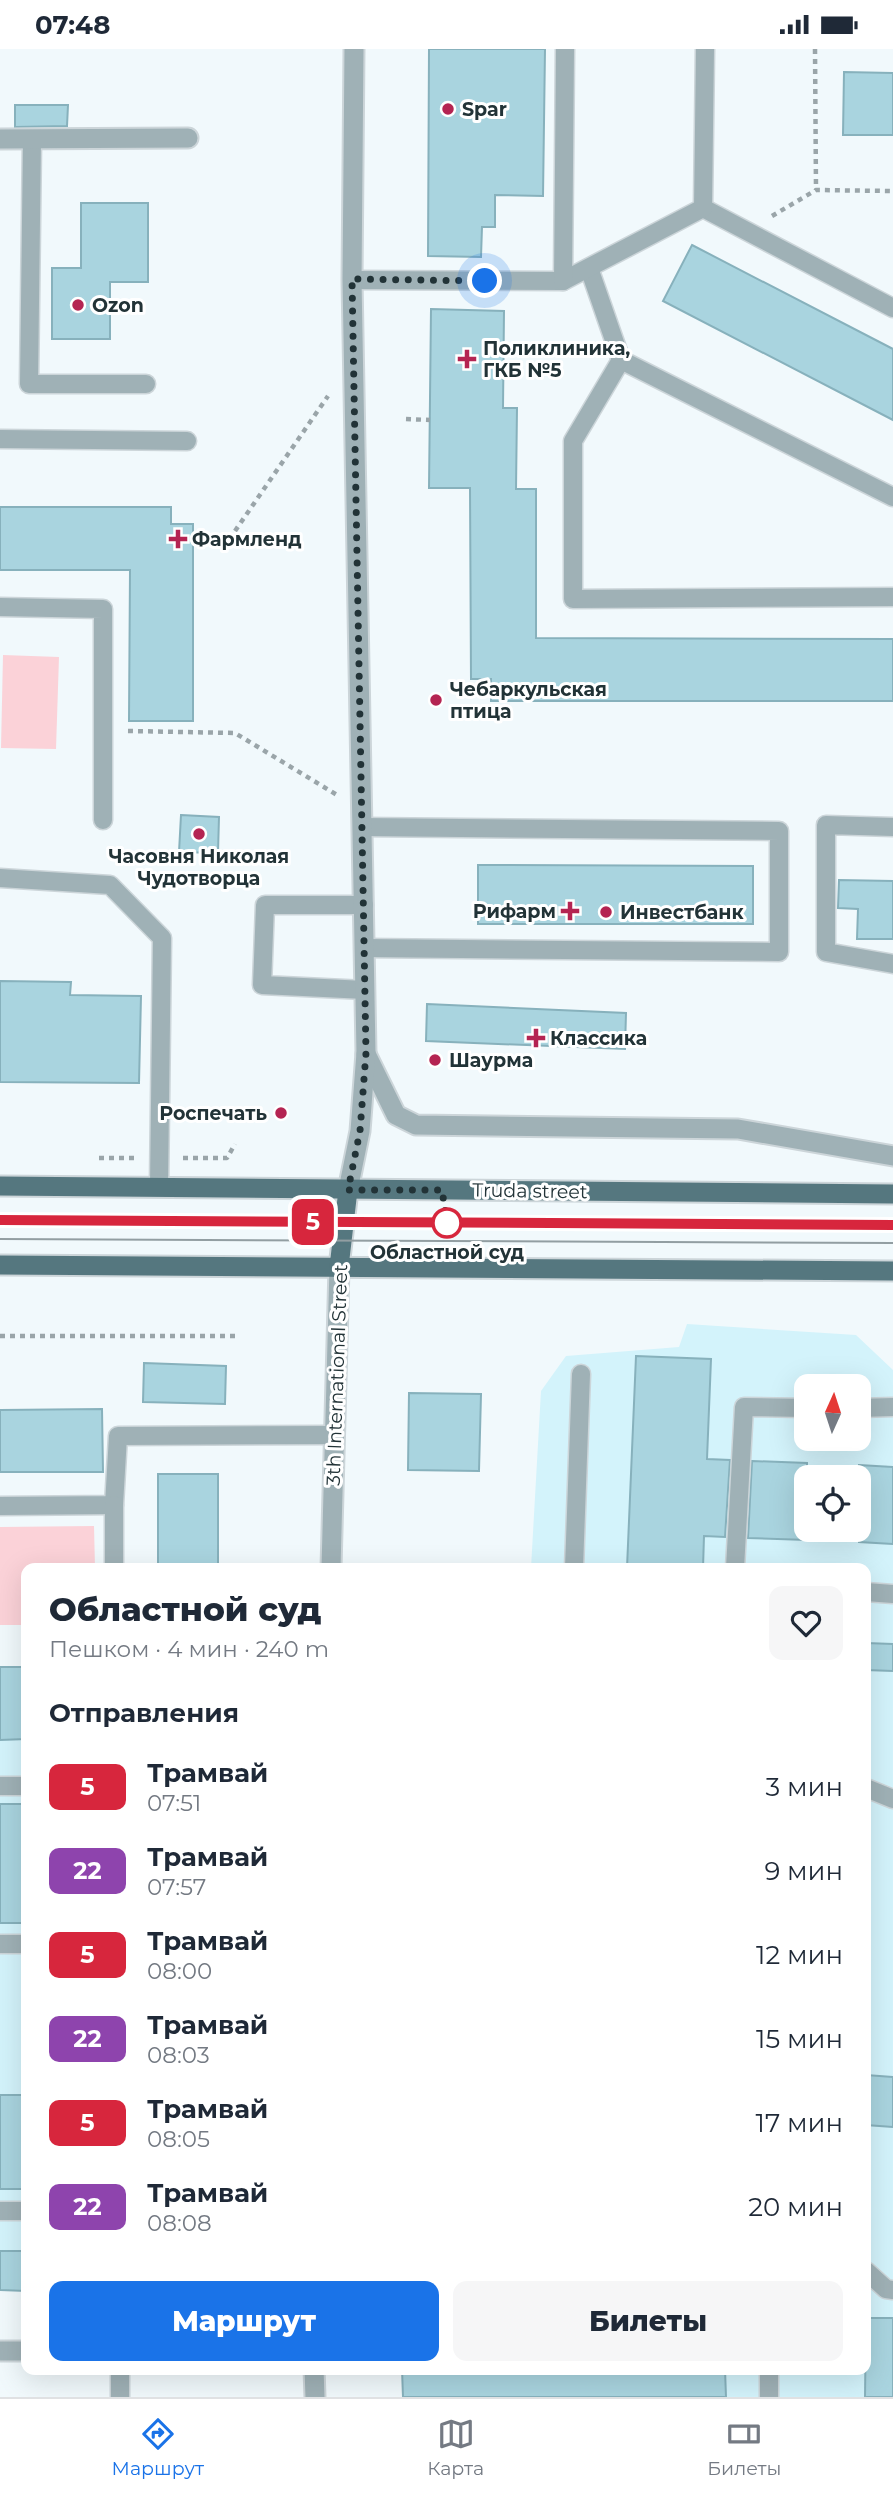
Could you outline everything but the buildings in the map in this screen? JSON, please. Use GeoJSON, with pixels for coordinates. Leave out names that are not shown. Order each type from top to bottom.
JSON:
{"type":"FeatureCollection","features":[{"type":"Feature","properties":{"kind":"main road","name":"Truda street"},"geometry":{"type":"LineString","coordinates":[[0,1186],[893,1194]]}},
{"type":"Feature","properties":{"kind":"main road","name":"3th International Street"},"geometry":{"type":"LineString","coordinates":[[339,1267],[348,1190]]}},
{"type":"Feature","properties":{"kind":"main road"},"geometry":{"type":"LineString","coordinates":[[0,1265],[893,1271]]}},
{"type":"Feature","properties":{"kind":"street","name":"3th International Street"},"geometry":{"type":"LineString","coordinates":[[348,1190],[360,1131],[366,1053],[352,279],[354,49]]}},
{"type":"Feature","properties":{"kind":"street"},"geometry":{"type":"LineString","coordinates":[[0,139],[188,138]]}},
{"type":"Feature","properties":{"kind":"street"},"geometry":{"type":"LineString","coordinates":[[366,1053],[396,1115],[415,1125],[738,1129],[893,1156]]}},
{"type":"Feature","properties":{"kind":"street","name":"3th International Street"},"geometry":{"type":"LineString","coordinates":[[331,1563],[339,1267]]}},
{"type":"Feature","properties":{"kind":"street"},"geometry":{"type":"LineString","coordinates":[[0,2351],[21,2351]]}},
{"type":"Feature","properties":{"kind":"street"},"geometry":{"type":"LineString","coordinates":[[314,2375],[315,2397]]}},
{"type":"Feature","properties":{"kind":"lane"},"geometry":{"type":"LineString","coordinates":[[563,282],[565,49]]}},
{"type":"Feature","properties":{"kind":"lane"},"geometry":{"type":"LineString","coordinates":[[704,208],[705,49]]}},
{"type":"Feature","properties":{"kind":"lane"},"geometry":{"type":"LineString","coordinates":[[32,139],[29,384],[146,384]]}},
{"type":"Feature","properties":{"kind":"lane"},"geometry":{"type":"LineString","coordinates":[[352,279],[563,282],[704,208]]}},
{"type":"Feature","properties":{"kind":"lane"},"geometry":{"type":"LineString","coordinates":[[704,208],[893,307]]}},
{"type":"Feature","properties":{"kind":"lane"},"geometry":{"type":"LineString","coordinates":[[589,268],[621,360],[893,497]]}},
{"type":"Feature","properties":{"kind":"lane"},"geometry":{"type":"LineString","coordinates":[[621,360],[573,441],[573,599],[893,597]]}},
{"type":"Feature","properties":{"kind":"lane"},"geometry":{"type":"LineString","coordinates":[[0,439],[187,441]]}},
{"type":"Feature","properties":{"kind":"lane"},"geometry":{"type":"LineString","coordinates":[[0,607],[103,609],[103,820]]}},
{"type":"Feature","properties":{"kind":"lane"},"geometry":{"type":"LineString","coordinates":[[363,819],[779,831],[779,952],[365,948]]}},
{"type":"Feature","properties":{"kind":"lane"},"geometry":{"type":"LineString","coordinates":[[893,827],[826,825],[826,952],[893,964]]}},
{"type":"Feature","properties":{"kind":"lane"},"geometry":{"type":"LineString","coordinates":[[0,878],[110,885],[162,938],[159,1187]]}},
{"type":"Feature","properties":{"kind":"lane"},"geometry":{"type":"LineString","coordinates":[[364,905],[265,905],[262,985],[365,990]]}},
{"type":"Feature","properties":{"kind":"lane"},"geometry":{"type":"LineString","coordinates":[[574,1563],[581,1374]]}},
{"type":"Feature","properties":{"kind":"lane"},"geometry":{"type":"LineString","coordinates":[[735,1563],[744,1407],[794,1408]]}},
{"type":"Feature","properties":{"kind":"lane"},"geometry":{"type":"LineString","coordinates":[[872,1408],[893,1407]]}},
{"type":"Feature","properties":{"kind":"lane"},"geometry":{"type":"LineString","coordinates":[[114,1563],[118,1436],[334,1435]]}},
{"type":"Feature","properties":{"kind":"lane"},"geometry":{"type":"LineString","coordinates":[[0,1506],[114,1505]]}},
{"type":"Feature","properties":{"kind":"lane"},"geometry":{"type":"LineString","coordinates":[[871,1592],[893,1594]]}},
{"type":"Feature","properties":{"kind":"lane"},"geometry":{"type":"LineString","coordinates":[[0,1786],[21,1786]]}},
{"type":"Feature","properties":{"kind":"lane"},"geometry":{"type":"LineString","coordinates":[[871,1790],[893,1799]]}},
{"type":"Feature","properties":{"kind":"lane"},"geometry":{"type":"LineString","coordinates":[[0,1944],[21,1944]]}},
{"type":"Feature","properties":{"kind":"lane"},"geometry":{"type":"LineString","coordinates":[[0,2211],[21,2211]]}},
{"type":"Feature","properties":{"kind":"lane"},"geometry":{"type":"LineString","coordinates":[[871,2275],[887,2289],[893,2290]]}},
{"type":"Feature","properties":{"kind":"lane"},"geometry":{"type":"LineString","coordinates":[[120,2375],[120,2397]]}},
{"type":"Feature","properties":{"kind":"lane"},"geometry":{"type":"LineString","coordinates":[[769,2375],[769,2397]]}},
{"type":"Feature","properties":{"kind":"path"},"geometry":{"type":"LineString","coordinates":[[815,49],[816,190]]}},
{"type":"Feature","properties":{"kind":"path"},"geometry":{"type":"LineString","coordinates":[[747,232],[816,190],[893,191]]}},
{"type":"Feature","properties":{"kind":"path"},"geometry":{"type":"LineString","coordinates":[[235,531],[353,360]]}},
{"type":"Feature","properties":{"kind":"path"},"geometry":{"type":"LineString","coordinates":[[406,419],[430,420]]}},
{"type":"Feature","properties":{"kind":"path"},"geometry":{"type":"LineString","coordinates":[[103,731],[235,733],[363,819]]}},
{"type":"Feature","properties":{"kind":"path"},"geometry":{"type":"LineString","coordinates":[[93,1158],[227,1158],[234,1144]]}},
{"type":"Feature","properties":{"kind":"path"},"geometry":{"type":"LineString","coordinates":[[0,1336],[240,1336]]}},
{"type":"Feature","properties":{"kind":"shaded area"},"geometry":{"type":"Polygon","coordinates":[[[3,655],[59,657],[56,749],[1,748],[3,655]]]}},
{"type":"Feature","properties":{"kind":"shaded area"},"geometry":{"type":"Polygon","coordinates":[[[687,1324],[856,1335],[893,1370],[893,2397],[403,2397],[402,2375],[871,2375],[871,1563],[531,1563],[541,1391],[566,1356],[679,1347],[687,1324]]]}},
{"type":"Feature","properties":{"kind":"shaded area"},"geometry":{"type":"Polygon","coordinates":[[[94,1526],[95,1563],[21,1563],[21,1625],[0,1625],[0,1527],[94,1526]]]}},
{"type":"Feature","properties":{"kind":"shaded area"},"geometry":{"type":"Polygon","coordinates":[[[0,1682],[21,1682],[21,2291],[0,2290],[0,1682]]]}},
{"type":"Feature","properties":{"kind":"tram line"},"geometry":{"type":"LineString","coordinates":[[0,1220],[893,1225]]}},
{"type":"Feature","properties":{"kind":"tram line","name":"5"},"geometry":{"type":"LineString","coordinates":[[0,1220],[893,1225]]}},
{"type":"Feature","properties":{"kind":"tram line"},"geometry":{"type":"LineString","coordinates":[[0,1239],[893,1243]]}},
{"type":"Feature","properties":{"kind":"place","name":"Spar"},"geometry":{"type":"Point","coordinates":[448,109]}},
{"type":"Feature","properties":{"kind":"place","name":"Ozon"},"geometry":{"type":"Point","coordinates":[78,305]}},
{"type":"Feature","properties":{"kind":"place","name":"Поликлиника, ГКБ №5"},"geometry":{"type":"Point","coordinates":[467,359]}},
{"type":"Feature","properties":{"kind":"place","name":"Фармленд"},"geometry":{"type":"Point","coordinates":[178,539]}},
{"type":"Feature","properties":{"kind":"place","name":"Чебаркульская птица"},"geometry":{"type":"Point","coordinates":[436,700]}},
{"type":"Feature","properties":{"kind":"place","name":"Часовня Николая Чудотворца"},"geometry":{"type":"Point","coordinates":[199,834]}},
{"type":"Feature","properties":{"kind":"place","name":"Рифарм"},"geometry":{"type":"Point","coordinates":[570,911]}},
{"type":"Feature","properties":{"kind":"place","name":"Инвестбанк"},"geometry":{"type":"Point","coordinates":[606,912]}},
{"type":"Feature","properties":{"kind":"place","name":"Классика"},"geometry":{"type":"Point","coordinates":[536,1038]}},
{"type":"Feature","properties":{"kind":"place","name":"Шаурма"},"geometry":{"type":"Point","coordinates":[435,1060]}},
{"type":"Feature","properties":{"kind":"place","name":"Роспечать"},"geometry":{"type":"Point","coordinates":[281,1113]}},
{"type":"Feature","properties":{"kind":"place","name":"Областной суд"},"geometry":{"type":"Point","coordinates":[447,1223]}},
{"type":"Feature","properties":{"kind":"route"},"geometry":{"type":"LineString","coordinates":[[447,1223],[442,1190],[348,1190],[360,1131],[366,1053],[352,279],[485,281]]}}]}
